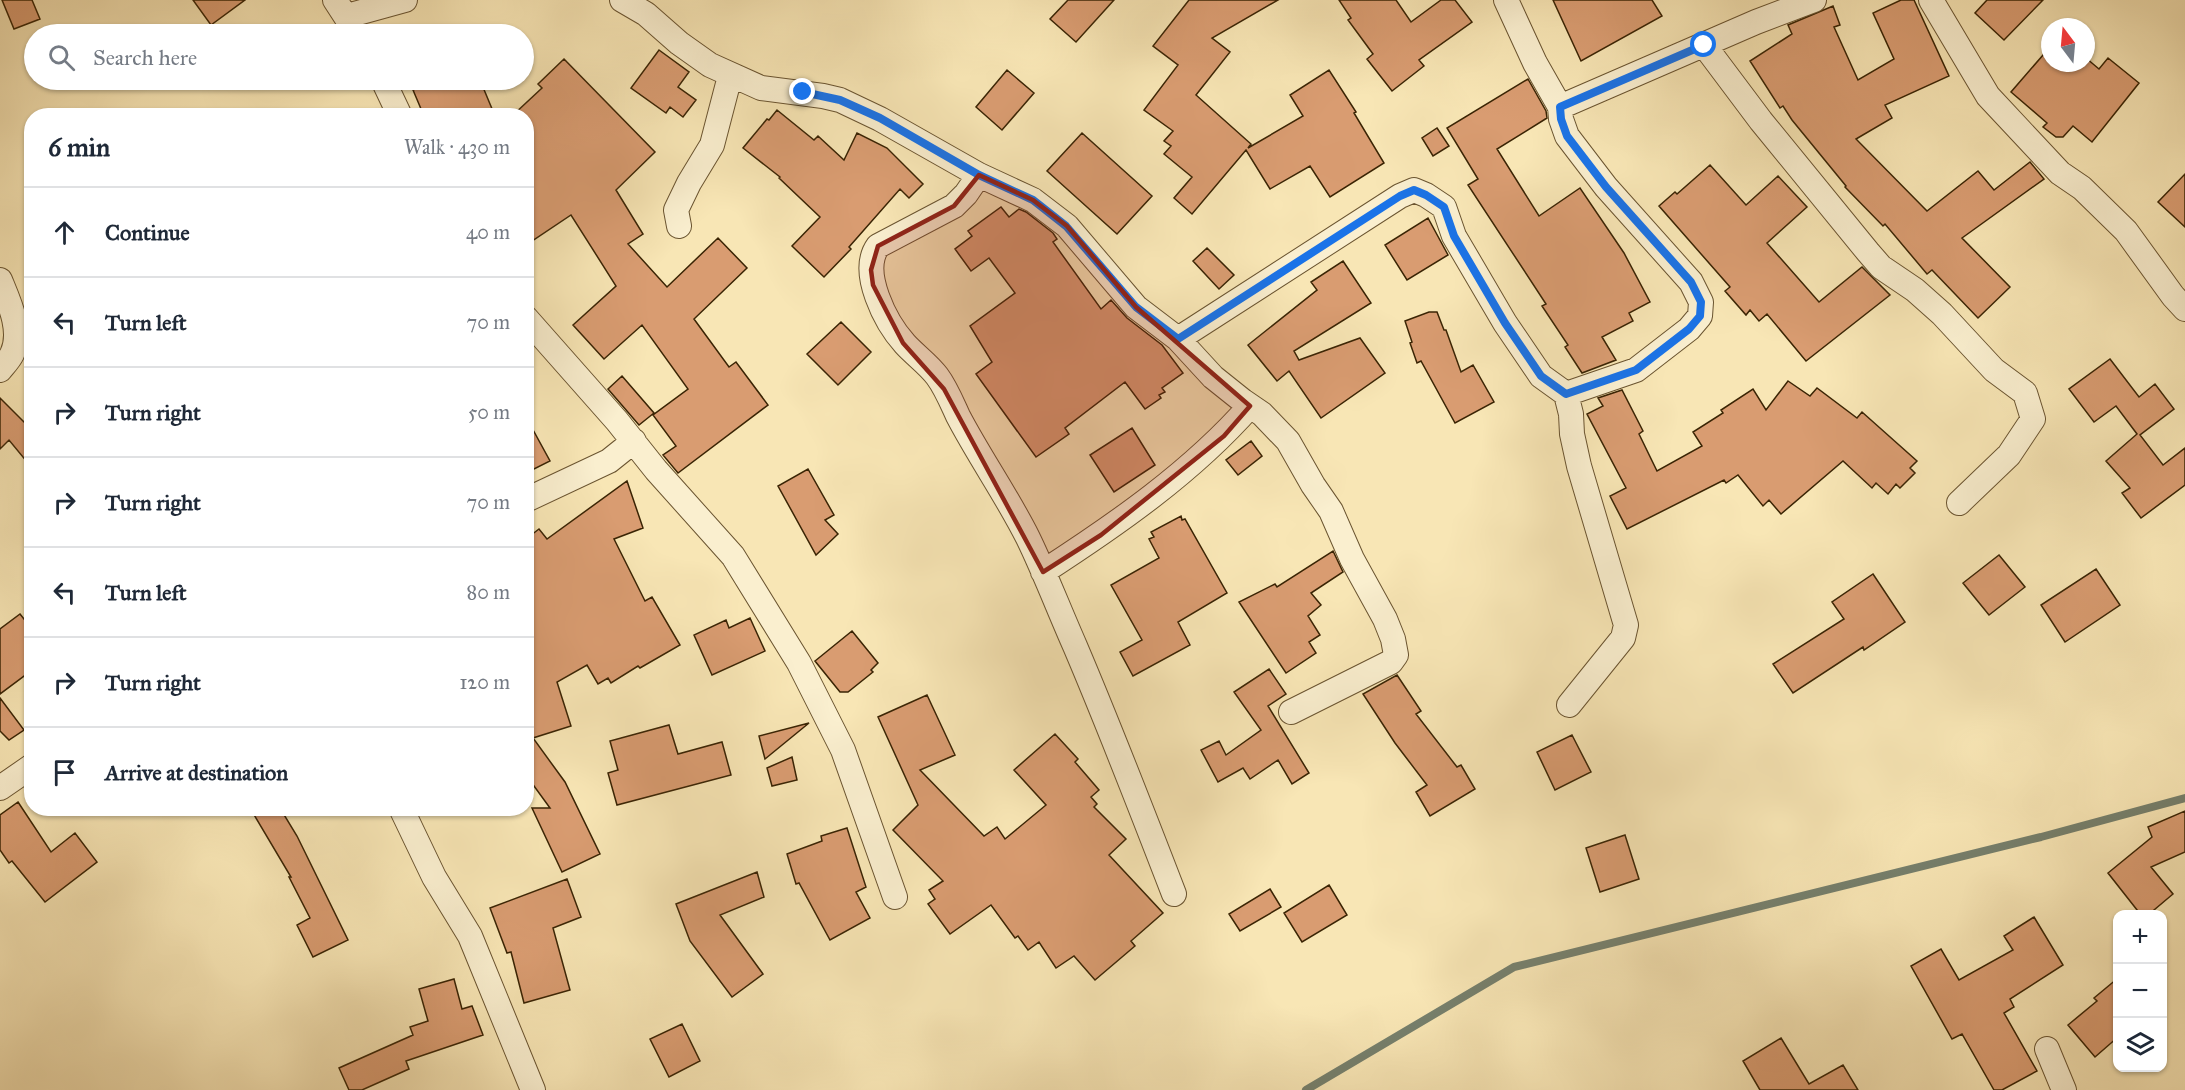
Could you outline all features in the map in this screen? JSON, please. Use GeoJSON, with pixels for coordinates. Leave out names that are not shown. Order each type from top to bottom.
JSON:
{"type":"FeatureCollection","features":[{"type":"Feature","properties":{"kind":"street"},"geometry":{"type":"LineString","coordinates":[[346,17],[405,0]]}},
{"type":"Feature","properties":{"kind":"street"},"geometry":{"type":"LineString","coordinates":[[1506,0],[1535,63],[1560,107],[1561,119],[1567,136],[1606,187],[1691,282],[1701,302],[1700,316],[1689,329],[1636,370],[1566,394]]}},
{"type":"Feature","properties":{"kind":"street"},"geometry":{"type":"LineString","coordinates":[[1560,107],[1756,22],[1814,0]]}},
{"type":"Feature","properties":{"kind":"street"},"geometry":{"type":"LineString","coordinates":[[1931,0],[1988,96],[2060,173],[2082,188],[2126,231],[2185,309]]}},
{"type":"Feature","properties":{"kind":"street"},"geometry":{"type":"LineString","coordinates":[[627,1],[646,14],[694,55],[730,76],[761,88],[803,92],[840,100],[880,118],[979,175],[1033,200],[1066,226],[1136,307],[1178,339],[1213,376],[1262,414],[1288,441],[1331,511],[1352,559],[1385,619],[1393,639],[1396,655],[1391,662],[1291,712]]}},
{"type":"Feature","properties":{"kind":"street"},"geometry":{"type":"LineString","coordinates":[[1704,45],[1767,129],[1881,267],[1915,290],[1942,314],[1995,370],[2025,393],[2033,419],[2009,455],[1959,503]]}},
{"type":"Feature","properties":{"kind":"street"},"geometry":{"type":"LineString","coordinates":[[679,226],[676,210],[712,145],[730,76]]}},
{"type":"Feature","properties":{"kind":"street"},"geometry":{"type":"LineString","coordinates":[[388,90],[396,108]]}},
{"type":"Feature","properties":{"kind":"street"},"geometry":{"type":"LineString","coordinates":[[979,175],[966,194],[954,206],[878,246],[873,253],[871,270],[873,285],[884,313],[903,342],[940,382],[979,456],[994,476],[1043,572],[1115,741],[1174,894]]}},
{"type":"Feature","properties":{"kind":"street"},"geometry":{"type":"LineString","coordinates":[[1178,339],[1400,196],[1414,190],[1444,207],[1454,236],[1505,323],[1541,376],[1566,394],[1580,466],[1626,625],[1623,638],[1569,705]]}},
{"type":"Feature","properties":{"kind":"street"},"geometry":{"type":"LineString","coordinates":[[0,280],[13,312],[16,336],[12,354],[0,370]]}},
{"type":"Feature","properties":{"kind":"street"},"geometry":{"type":"LineString","coordinates":[[13,312],[24,323]]}},
{"type":"Feature","properties":{"kind":"street"},"geometry":{"type":"LineString","coordinates":[[534,327],[733,556],[799,663],[843,750],[895,897]]}},
{"type":"Feature","properties":{"kind":"street"},"geometry":{"type":"LineString","coordinates":[[1043,572],[1101,535],[1172,480],[1224,436],[1250,406]]}},
{"type":"Feature","properties":{"kind":"street"},"geometry":{"type":"LineString","coordinates":[[534,496],[609,461],[634,441]]}},
{"type":"Feature","properties":{"kind":"street"},"geometry":{"type":"LineString","coordinates":[[0,788],[24,772]]}},
{"type":"Feature","properties":{"kind":"street"},"geometry":{"type":"LineString","coordinates":[[405,816],[434,877],[470,936],[533,1090]]}},
{"type":"Feature","properties":{"kind":"street"},"geometry":{"type":"LineString","coordinates":[[2047,1049],[2064,1090]]}},
{"type":"Feature","properties":{"kind":"highlighted area"},"geometry":{"type":"Polygon","coordinates":[[[979,175],[1033,200],[1067,226],[1136,307],[1250,406],[1224,436],[1101,535],[1043,572],[944,389],[903,343],[873,285],[871,270],[878,246],[954,206],[979,175]]]}},
{"type":"Feature","properties":{"kind":"building"},"geometry":{"type":"Polygon","coordinates":[[[2,0],[32,0],[40,19],[14,29],[2,0]]]}},
{"type":"Feature","properties":{"kind":"building"},"geometry":{"type":"Polygon","coordinates":[[[193,0],[245,0],[212,24],[193,0]]]}},
{"type":"Feature","properties":{"kind":"building"},"geometry":{"type":"Polygon","coordinates":[[[1068,0],[1114,0],[1076,42],[1050,19],[1068,0]]]}},
{"type":"Feature","properties":{"kind":"building"},"geometry":{"type":"Polygon","coordinates":[[[1189,0],[1278,0],[1212,38],[1230,52],[1196,95],[1251,144],[1248,148],[1303,116],[1290,95],[1329,70],[1356,112],[1354,113],[1384,163],[1330,197],[1310,166],[1270,189],[1246,150],[1192,214],[1174,198],[1192,177],[1164,154],[1171,146],[1164,141],[1173,131],[1144,110],[1178,65],[1153,46],[1189,0]]]}},
{"type":"Feature","properties":{"kind":"building"},"geometry":{"type":"Polygon","coordinates":[[[1339,0],[1396,0],[1411,22],[1441,0],[1455,0],[1472,22],[1419,60],[1424,66],[1392,91],[1367,59],[1373,54],[1348,20],[1351,18],[1339,0]]]}},
{"type":"Feature","properties":{"kind":"building"},"geometry":{"type":"Polygon","coordinates":[[[1553,0],[1652,0],[1662,16],[1581,61],[1553,0]]]}},
{"type":"Feature","properties":{"kind":"building"},"geometry":{"type":"Polygon","coordinates":[[[1901,0],[1914,0],[1949,76],[1885,105],[1892,118],[1856,139],[1927,211],[1978,171],[1994,190],[2030,162],[2044,179],[1962,238],[2010,287],[1978,318],[1932,270],[1927,274],[1885,224],[1883,226],[1845,187],[1783,106],[1780,108],[1750,61],[1792,34],[1788,25],[1833,6],[1840,25],[1834,27],[1858,80],[1894,59],[1873,13],[1901,0]]]}},
{"type":"Feature","properties":{"kind":"building"},"geometry":{"type":"Polygon","coordinates":[[[1987,0],[2043,0],[2004,40],[1975,13],[1987,0]]]}},
{"type":"Feature","properties":{"kind":"building"},"geometry":{"type":"Polygon","coordinates":[[[659,50],[689,72],[678,87],[696,100],[683,117],[670,107],[666,113],[631,88],[659,50]]]}},
{"type":"Feature","properties":{"kind":"building"},"geometry":{"type":"Polygon","coordinates":[[[2041,57],[2041,72],[2095,72],[2095,66],[2099,69],[2108,58],[2139,83],[2092,142],[2073,126],[2063,137],[2056,137],[2043,127],[2047,123],[2011,92],[2041,57]]]}},
{"type":"Feature","properties":{"kind":"building"},"geometry":{"type":"Polygon","coordinates":[[[564,59],[655,152],[616,190],[643,234],[628,244],[667,287],[718,238],[747,268],[694,319],[729,367],[736,362],[768,405],[678,473],[663,455],[676,446],[653,415],[688,389],[642,325],[604,359],[573,325],[616,286],[571,215],[534,240],[534,108],[521,108],[542,88],[538,84],[564,59]]]}},
{"type":"Feature","properties":{"kind":"building"},"geometry":{"type":"Polygon","coordinates":[[[1007,70],[1034,93],[1002,130],[976,107],[1007,70]]]}},
{"type":"Feature","properties":{"kind":"building"},"geometry":{"type":"Polygon","coordinates":[[[1528,79],[1546,111],[1547,118],[1497,149],[1539,216],[1580,188],[1624,253],[1650,302],[1629,313],[1633,321],[1602,337],[1616,360],[1582,373],[1565,347],[1568,345],[1542,306],[1546,304],[1468,185],[1478,179],[1447,128],[1528,79]]]}},
{"type":"Feature","properties":{"kind":"building"},"geometry":{"type":"Polygon","coordinates":[[[413,90],[484,90],[492,108],[421,108],[413,90]]]}},
{"type":"Feature","properties":{"kind":"building"},"geometry":{"type":"Polygon","coordinates":[[[777,110],[814,140],[818,136],[844,160],[857,133],[887,148],[923,184],[909,198],[900,189],[849,247],[851,249],[824,277],[792,246],[820,217],[780,177],[743,148],[777,110]]]}},
{"type":"Feature","properties":{"kind":"building"},"geometry":{"type":"Polygon","coordinates":[[[1437,128],[1449,146],[1433,156],[1422,138],[1437,128]]]}},
{"type":"Feature","properties":{"kind":"building"},"geometry":{"type":"Polygon","coordinates":[[[1082,133],[1152,196],[1117,234],[1047,171],[1082,133]]]}},
{"type":"Feature","properties":{"kind":"building"},"geometry":{"type":"Polygon","coordinates":[[[1710,165],[1746,205],[1778,176],[1807,207],[1767,243],[1819,302],[1862,267],[1890,295],[1806,361],[1767,314],[1759,321],[1750,310],[1746,315],[1725,291],[1730,287],[1659,206],[1675,192],[1677,194],[1710,165]]]}},
{"type":"Feature","properties":{"kind":"building"},"geometry":{"type":"Polygon","coordinates":[[[2185,174],[2185,227],[2158,202],[2185,174]]]}},
{"type":"Feature","properties":{"kind":"building"},"geometry":{"type":"Polygon","coordinates":[[[1001,207],[1009,217],[1019,209],[1026,212],[1053,233],[1057,239],[1053,242],[1101,309],[1111,300],[1127,318],[1162,345],[1183,373],[1162,388],[1165,392],[1159,395],[1161,398],[1145,409],[1125,382],[1065,428],[1069,434],[1036,457],[976,374],[992,362],[970,326],[1015,293],[989,258],[971,271],[955,249],[972,236],[968,231],[1001,207]]]}},
{"type":"Feature","properties":{"kind":"building"},"geometry":{"type":"Polygon","coordinates":[[[1428,218],[1448,255],[1407,280],[1385,245],[1428,218]]]}},
{"type":"Feature","properties":{"kind":"building"},"geometry":{"type":"Polygon","coordinates":[[[1207,248],[1234,275],[1219,289],[1193,261],[1207,248]]]}},
{"type":"Feature","properties":{"kind":"building"},"geometry":{"type":"Polygon","coordinates":[[[1343,261],[1371,303],[1294,351],[1299,360],[1360,338],[1385,373],[1321,418],[1289,371],[1277,381],[1248,345],[1317,290],[1311,282],[1343,261]]]}},
{"type":"Feature","properties":{"kind":"building"},"geometry":{"type":"Polygon","coordinates":[[[1429,312],[1437,312],[1461,372],[1473,365],[1494,402],[1455,423],[1421,361],[1417,363],[1410,343],[1412,342],[1405,321],[1429,312]]]}},
{"type":"Feature","properties":{"kind":"building"},"geometry":{"type":"Polygon","coordinates":[[[841,322],[871,352],[838,385],[807,354],[841,322]]]}},
{"type":"Feature","properties":{"kind":"building"},"geometry":{"type":"Polygon","coordinates":[[[2110,359],[2139,397],[2155,384],[2174,409],[2140,435],[2163,465],[2185,448],[2185,485],[2141,518],[2122,493],[2130,488],[2106,461],[2137,434],[2116,406],[2094,422],[2069,389],[2110,359]]]}},
{"type":"Feature","properties":{"kind":"building"},"geometry":{"type":"Polygon","coordinates":[[[622,376],[654,413],[639,425],[608,389],[622,376]]]}},
{"type":"Feature","properties":{"kind":"building"},"geometry":{"type":"Polygon","coordinates":[[[1788,381],[1810,396],[1817,388],[1857,418],[1862,412],[1917,461],[1910,468],[1915,473],[1900,488],[1896,484],[1888,494],[1876,483],[1872,488],[1843,461],[1781,514],[1769,500],[1763,506],[1738,475],[1726,483],[1724,480],[1627,529],[1610,496],[1626,488],[1587,414],[1603,406],[1598,398],[1622,390],[1643,431],[1639,434],[1657,471],[1702,446],[1693,432],[1723,413],[1721,410],[1753,389],[1766,410],[1788,381]]]}},
{"type":"Feature","properties":{"kind":"building"},"geometry":{"type":"Polygon","coordinates":[[[0,398],[24,422],[24,458],[9,440],[0,449],[0,398]]]}},
{"type":"Feature","properties":{"kind":"building"},"geometry":{"type":"Polygon","coordinates":[[[1132,428],[1155,465],[1114,492],[1090,455],[1132,428]]]}},
{"type":"Feature","properties":{"kind":"building"},"geometry":{"type":"Polygon","coordinates":[[[534,432],[550,461],[534,469],[534,432]]]}},
{"type":"Feature","properties":{"kind":"building"},"geometry":{"type":"Polygon","coordinates":[[[1251,441],[1262,456],[1238,475],[1226,460],[1251,441]]]}},
{"type":"Feature","properties":{"kind":"building"},"geometry":{"type":"Polygon","coordinates":[[[808,469],[834,515],[825,520],[838,534],[816,555],[778,486],[808,469]]]}},
{"type":"Feature","properties":{"kind":"building"},"geometry":{"type":"Polygon","coordinates":[[[627,481],[643,528],[614,539],[645,601],[652,597],[680,645],[640,668],[638,666],[611,683],[608,678],[598,684],[587,665],[557,682],[571,726],[534,738],[534,533],[539,529],[547,539],[627,481]]]}},
{"type":"Feature","properties":{"kind":"building"},"geometry":{"type":"Polygon","coordinates":[[[1181,516],[1182,520],[1185,519],[1227,593],[1178,622],[1190,645],[1133,676],[1120,652],[1142,640],[1111,585],[1159,558],[1149,539],[1154,537],[1151,532],[1181,516]]]}},
{"type":"Feature","properties":{"kind":"building"},"geometry":{"type":"Polygon","coordinates":[[[1333,551],[1343,572],[1311,593],[1321,605],[1308,616],[1320,635],[1309,642],[1316,653],[1286,673],[1239,602],[1275,584],[1277,587],[1333,551]]]}},
{"type":"Feature","properties":{"kind":"building"},"geometry":{"type":"Polygon","coordinates":[[[1999,555],[2025,587],[1989,615],[1963,583],[1999,555]]]}},
{"type":"Feature","properties":{"kind":"building"},"geometry":{"type":"Polygon","coordinates":[[[2096,569],[2120,605],[2065,642],[2041,605],[2096,569]]]}},
{"type":"Feature","properties":{"kind":"building"},"geometry":{"type":"Polygon","coordinates":[[[1873,574],[1905,622],[1793,693],[1773,664],[1844,619],[1832,602],[1873,574]]]}},
{"type":"Feature","properties":{"kind":"building"},"geometry":{"type":"Polygon","coordinates":[[[20,614],[24,619],[24,676],[0,694],[0,629],[20,614]]]}},
{"type":"Feature","properties":{"kind":"building"},"geometry":{"type":"Polygon","coordinates":[[[750,618],[765,651],[712,675],[694,635],[726,620],[729,628],[750,618]]]}},
{"type":"Feature","properties":{"kind":"building"},"geometry":{"type":"Polygon","coordinates":[[[852,631],[878,663],[871,670],[873,672],[848,692],[840,692],[815,661],[852,631]]]}},
{"type":"Feature","properties":{"kind":"building"},"geometry":{"type":"Polygon","coordinates":[[[1269,669],[1286,694],[1268,706],[1309,773],[1292,784],[1278,760],[1250,779],[1243,768],[1218,782],[1201,750],[1219,741],[1226,755],[1261,730],[1234,692],[1269,669]]]}},
{"type":"Feature","properties":{"kind":"building"},"geometry":{"type":"Polygon","coordinates":[[[1397,675],[1421,711],[1416,714],[1457,767],[1461,765],[1475,789],[1430,816],[1416,792],[1427,785],[1395,743],[1363,694],[1397,675]]]}},
{"type":"Feature","properties":{"kind":"building"},"geometry":{"type":"Polygon","coordinates":[[[927,695],[955,755],[920,770],[984,836],[997,827],[1005,839],[1046,805],[1014,770],[1055,734],[1078,759],[1075,762],[1099,790],[1091,797],[1097,804],[1094,807],[1126,839],[1109,855],[1163,913],[1131,941],[1135,946],[1095,980],[1074,956],[1056,968],[1039,942],[1028,950],[1018,936],[1015,938],[991,905],[950,934],[928,904],[935,899],[929,890],[943,881],[893,830],[918,805],[878,717],[927,695]]]}},
{"type":"Feature","properties":{"kind":"building"},"geometry":{"type":"Polygon","coordinates":[[[0,698],[24,730],[9,740],[0,731],[0,698]]]}},
{"type":"Feature","properties":{"kind":"building"},"geometry":{"type":"Polygon","coordinates":[[[809,723],[765,759],[759,736],[809,723]]]}},
{"type":"Feature","properties":{"kind":"building"},"geometry":{"type":"Polygon","coordinates":[[[669,725],[678,754],[722,742],[731,775],[617,805],[608,773],[618,770],[610,741],[669,725]]]}},
{"type":"Feature","properties":{"kind":"building"},"geometry":{"type":"Polygon","coordinates":[[[1572,735],[1591,772],[1555,790],[1537,752],[1572,735]]]}},
{"type":"Feature","properties":{"kind":"building"},"geometry":{"type":"Polygon","coordinates":[[[534,739],[565,782],[600,854],[562,872],[534,812],[534,808],[550,808],[534,786],[534,739]]]}},
{"type":"Feature","properties":{"kind":"building"},"geometry":{"type":"Polygon","coordinates":[[[792,757],[797,780],[772,786],[767,768],[792,757]]]}},
{"type":"Feature","properties":{"kind":"building"},"geometry":{"type":"Polygon","coordinates":[[[18,802],[24,811],[24,816],[27,816],[51,852],[75,833],[97,862],[45,902],[12,861],[9,863],[0,850],[0,815],[18,802]]]}},
{"type":"Feature","properties":{"kind":"building"},"geometry":{"type":"Polygon","coordinates":[[[2185,811],[2185,852],[2151,867],[2173,894],[2154,910],[2137,910],[2108,873],[2152,837],[2148,827],[2185,811]]]}},
{"type":"Feature","properties":{"kind":"building"},"geometry":{"type":"Polygon","coordinates":[[[255,816],[285,816],[348,940],[313,957],[297,925],[310,918],[289,877],[291,877],[255,816]]]}},
{"type":"Feature","properties":{"kind":"building"},"geometry":{"type":"Polygon","coordinates":[[[847,828],[866,887],[856,892],[870,918],[830,940],[799,883],[796,884],[787,854],[822,841],[821,836],[847,828]]]}},
{"type":"Feature","properties":{"kind":"building"},"geometry":{"type":"Polygon","coordinates":[[[1625,835],[1639,879],[1600,892],[1586,848],[1625,835]]]}},
{"type":"Feature","properties":{"kind":"building"},"geometry":{"type":"Polygon","coordinates":[[[757,872],[764,897],[720,915],[763,974],[732,997],[690,941],[676,904],[757,872]]]}},
{"type":"Feature","properties":{"kind":"building"},"geometry":{"type":"Polygon","coordinates":[[[567,879],[581,917],[553,928],[570,990],[524,1003],[511,952],[507,953],[490,908],[567,879]]]}},
{"type":"Feature","properties":{"kind":"building"},"geometry":{"type":"Polygon","coordinates":[[[1329,885],[1347,915],[1302,942],[1284,913],[1329,885]]]}},
{"type":"Feature","properties":{"kind":"building"},"geometry":{"type":"Polygon","coordinates":[[[1270,889],[1281,907],[1240,931],[1229,914],[1270,889]]]}},
{"type":"Feature","properties":{"kind":"building"},"geometry":{"type":"Polygon","coordinates":[[[2034,917],[2063,965],[2010,999],[2014,1007],[2004,1013],[2037,1071],[2002,1090],[1994,1090],[1962,1034],[1952,1039],[1911,966],[1941,949],[1959,980],[2013,950],[2004,936],[2034,917]]]}},
{"type":"Feature","properties":{"kind":"building"},"geometry":{"type":"Polygon","coordinates":[[[454,979],[462,1009],[472,1006],[483,1035],[406,1061],[409,1069],[362,1090],[349,1090],[339,1068],[413,1035],[410,1027],[428,1021],[419,989],[454,979]]]}},
{"type":"Feature","properties":{"kind":"building"},"geometry":{"type":"Polygon","coordinates":[[[2113,982],[2113,1041],[2095,1057],[2068,1025],[2097,1001],[2094,998],[2113,982]]]}},
{"type":"Feature","properties":{"kind":"building"},"geometry":{"type":"Polygon","coordinates":[[[682,1024],[700,1061],[669,1077],[650,1039],[682,1024]]]}},
{"type":"Feature","properties":{"kind":"building"},"geometry":{"type":"Polygon","coordinates":[[[1781,1038],[1809,1084],[1843,1065],[1858,1090],[1760,1090],[1743,1061],[1781,1038]]]}},
{"type":"Feature","properties":{"kind":"waterway"},"geometry":{"type":"LineString","coordinates":[[1306,1090],[1514,967],[2041,837],[2185,798]]}},
{"type":"Feature","properties":{"kind":"route"},"geometry":{"type":"LineString","coordinates":[[803,92],[840,100],[880,118],[979,175],[1033,200],[1066,226],[1136,307],[1178,339],[1293,263],[1400,196],[1414,190],[1444,207],[1454,236],[1472,263],[1505,323],[1541,376],[1566,394],[1636,370],[1689,329],[1700,316],[1701,302],[1691,282],[1606,187],[1567,136],[1561,119],[1560,107],[1704,45]]}}]}
